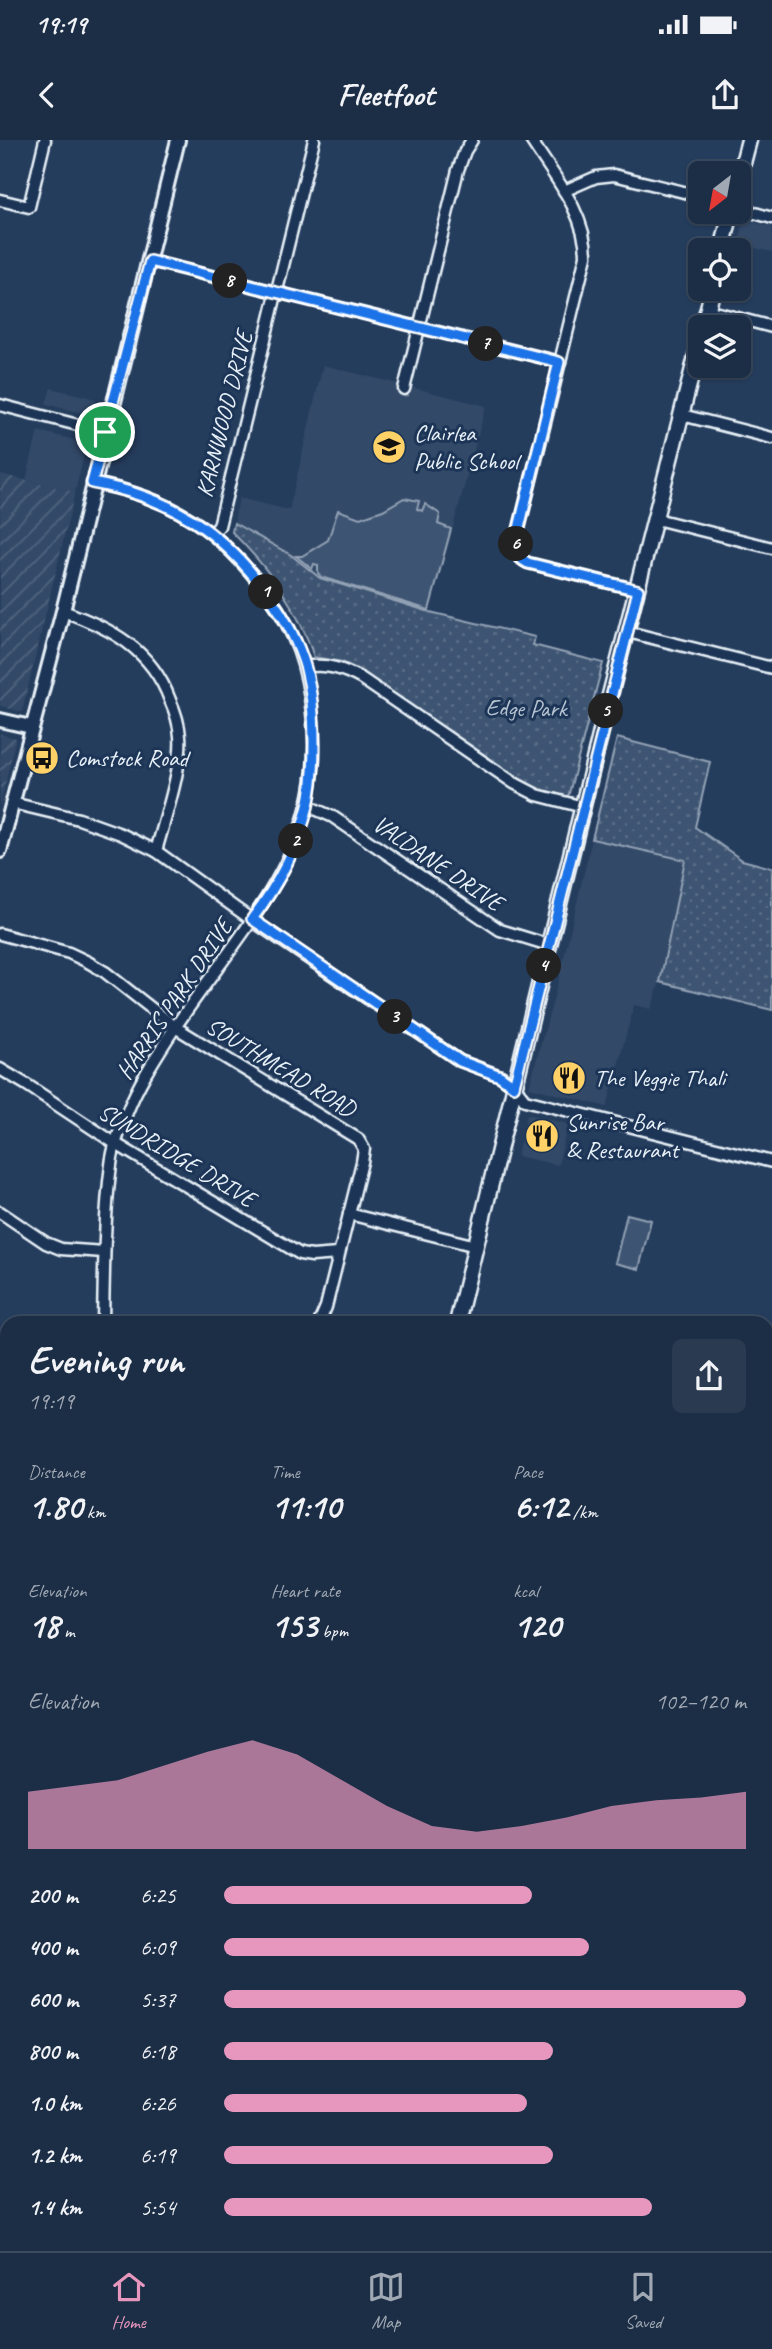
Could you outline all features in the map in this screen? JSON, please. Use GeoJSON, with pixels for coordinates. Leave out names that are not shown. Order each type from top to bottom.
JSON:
{"type":"FeatureCollection","features":[{"type":"Feature","properties":{"kind":"main road"},"geometry":{"type":"LineString","coordinates":[[744,161],[749,140]]}},
{"type":"Feature","properties":{"kind":"main road"},"geometry":{"type":"LineString","coordinates":[[707,315],[710,301]]}},
{"type":"Feature","properties":{"kind":"main road"},"geometry":{"type":"LineString","coordinates":[[459,1316],[691,378]]}},
{"type":"Feature","properties":{"kind":"street"},"geometry":{"type":"LineString","coordinates":[[0,200],[29,207],[45,140]]}},
{"type":"Feature","properties":{"kind":"street"},"geometry":{"type":"LineString","coordinates":[[0,851],[63,611],[92,483],[150,261],[178,140]]}},
{"type":"Feature","properties":{"kind":"street","name":"KARNWOOD DRIVE"},"geometry":{"type":"LineString","coordinates":[[212,533],[219,526],[314,140]]}},
{"type":"Feature","properties":{"kind":"street"},"geometry":{"type":"LineString","coordinates":[[404,389],[458,170],[472,140]]}},
{"type":"Feature","properties":{"kind":"street"},"geometry":{"type":"LineString","coordinates":[[531,140],[564,191],[585,233],[586,256],[516,541],[516,551],[519,557],[528,563],[638,590]]}},
{"type":"Feature","properties":{"kind":"street"},"geometry":{"type":"LineString","coordinates":[[564,191],[596,177],[614,175],[688,192]]}},
{"type":"Feature","properties":{"kind":"street"},"geometry":{"type":"LineString","coordinates":[[751,212],[772,218]]}},
{"type":"Feature","properties":{"kind":"street"},"geometry":{"type":"LineString","coordinates":[[150,261],[559,362]]}},
{"type":"Feature","properties":{"kind":"street"},"geometry":{"type":"LineString","coordinates":[[708,310],[772,327]]}},
{"type":"Feature","properties":{"kind":"street"},"geometry":{"type":"LineString","coordinates":[[0,405],[105,432]]}},
{"type":"Feature","properties":{"kind":"street"},"geometry":{"type":"LineString","coordinates":[[682,415],[772,438]]}},
{"type":"Feature","properties":{"kind":"street","name":"HARRIS PARK DRIVE"},"geometry":{"type":"LineString","coordinates":[[92,483],[160,502],[212,533],[246,564],[293,634],[305,667],[314,724],[314,768],[308,806],[290,858],[268,898],[175,1027],[136,1090],[116,1144],[111,1163],[104,1252],[103,1316]]}},
{"type":"Feature","properties":{"kind":"street"},"geometry":{"type":"LineString","coordinates":[[656,519],[772,548]]}},
{"type":"Feature","properties":{"kind":"street"},"geometry":{"type":"LineString","coordinates":[[63,611],[112,632],[142,653],[169,695],[181,737],[179,759],[156,851]]}},
{"type":"Feature","properties":{"kind":"street"},"geometry":{"type":"LineString","coordinates":[[628,632],[772,668]]}},
{"type":"Feature","properties":{"kind":"street"},"geometry":{"type":"LineString","coordinates":[[305,667],[341,668],[362,678],[514,783],[537,795],[583,807]]}},
{"type":"Feature","properties":{"kind":"street"},"geometry":{"type":"LineString","coordinates":[[0,720],[31,727]]}},
{"type":"Feature","properties":{"kind":"street"},"geometry":{"type":"LineString","coordinates":[[12,803],[79,819],[121,834],[156,851],[460,1061],[500,1076],[514,1086],[525,1100],[772,1162]]}},
{"type":"Feature","properties":{"kind":"street","name":"VALDANE DRIVE"},"geometry":{"type":"LineString","coordinates":[[308,806],[333,817],[500,930],[549,945]]}},
{"type":"Feature","properties":{"kind":"street","name":"SOUTHMEAD ROAD"},"geometry":{"type":"LineString","coordinates":[[0,934],[69,953],[88,962],[105,972],[175,1027],[358,1139],[363,1149],[362,1161],[322,1316]]}},
{"type":"Feature","properties":{"kind":"street","name":"SUNDRIDGE DRIVE"},"geometry":{"type":"LineString","coordinates":[[0,1069],[116,1144],[300,1254],[338,1254]]}},
{"type":"Feature","properties":{"kind":"street"},"geometry":{"type":"LineString","coordinates":[[0,1212],[46,1243],[61,1249],[104,1252]]}},
{"type":"Feature","properties":{"kind":"street"},"geometry":{"type":"LineString","coordinates":[[349,1214],[476,1246]]}},
{"type":"Feature","properties":{"kind":"shaded area"},"geometry":{"type":"Polygon","coordinates":[[[751,222],[772,227],[772,252],[751,247],[751,238],[740,238],[743,224],[751,224],[751,222]]]}},
{"type":"Feature","properties":{"kind":"shaded area","name":"Clairlea Public School"},"geometry":{"type":"Polygon","coordinates":[[[323,365],[486,406],[430,612],[320,578],[291,555],[234,523],[239,498],[289,510],[323,365]]]}},
{"type":"Feature","properties":{"kind":"shaded area"},"geometry":{"type":"Polygon","coordinates":[[[51,388],[96,399],[92,415],[46,404],[51,388]]]}},
{"type":"Feature","properties":{"kind":"shaded area"},"geometry":{"type":"Polygon","coordinates":[[[38,431],[87,443],[75,492],[26,480],[38,431]]]}},
{"type":"Feature","properties":{"kind":"shaded area"},"geometry":{"type":"Polygon","coordinates":[[[0,474],[75,492],[22,712],[0,706],[0,474]]]}},
{"type":"Feature","properties":{"kind":"shaded area"},"geometry":{"type":"Polygon","coordinates":[[[0,734],[16,738],[0,806],[0,734]]]}},
{"type":"Feature","properties":{"kind":"shaded area"},"geometry":{"type":"Polygon","coordinates":[[[592,839],[685,859],[660,982],[651,1009],[634,1005],[607,1107],[529,1087],[557,986],[592,839]]]}},
{"type":"Feature","properties":{"kind":"shaded area"},"geometry":{"type":"Polygon","coordinates":[[[527,1114],[568,1124],[558,1165],[517,1156],[527,1114]]]}},
{"type":"Feature","properties":{"kind":"green space"},"geometry":{"type":"Polygon","coordinates":[[[404,498],[419,501],[417,509],[422,511],[425,504],[440,514],[438,524],[451,529],[429,610],[321,577],[318,565],[314,564],[312,569],[296,556],[302,556],[328,540],[338,510],[360,518],[383,510],[404,498]]]}},
{"type":"Feature","properties":{"kind":"green space","name":"Edge Park"},"geometry":{"type":"Polygon","coordinates":[[[234,523],[291,555],[320,578],[430,612],[535,637],[533,645],[603,663],[568,797],[550,794],[528,784],[355,668],[342,662],[314,657],[291,605],[270,574],[232,532],[234,523]]]}},
{"type":"Feature","properties":{"kind":"green space"},"geometry":{"type":"Polygon","coordinates":[[[617,738],[710,762],[695,827],[742,860],[772,868],[772,1010],[660,982],[685,860],[592,839],[617,738]]]}},
{"type":"Feature","properties":{"kind":"green space"},"geometry":{"type":"Polygon","coordinates":[[[627,1214],[651,1220],[639,1269],[615,1263],[627,1214]]]}},
{"type":"Feature","properties":{"kind":"place","name":"Clairlea Public School"},"geometry":{"type":"Point","coordinates":[389,447]}},
{"type":"Feature","properties":{"kind":"place","name":"Comstock Road"},"geometry":{"type":"Point","coordinates":[42,758]}},
{"type":"Feature","properties":{"kind":"place","name":"The Veggie Thali"},"geometry":{"type":"Point","coordinates":[569,1078]}},
{"type":"Feature","properties":{"kind":"place","name":"Sunrise Bar & Restaurant"},"geometry":{"type":"Point","coordinates":[542,1136]}},
{"type":"Feature","properties":{"kind":"route"},"geometry":{"type":"LineString","coordinates":[[150,261],[559,362],[516,541],[516,551],[519,557],[528,563],[638,590],[514,1086],[500,1076],[460,1061],[252,919],[268,898],[290,858],[308,806],[314,768],[314,724],[305,667],[293,634],[278,608],[246,564],[212,533],[160,502],[92,483],[105,432],[150,261]]}}]}
